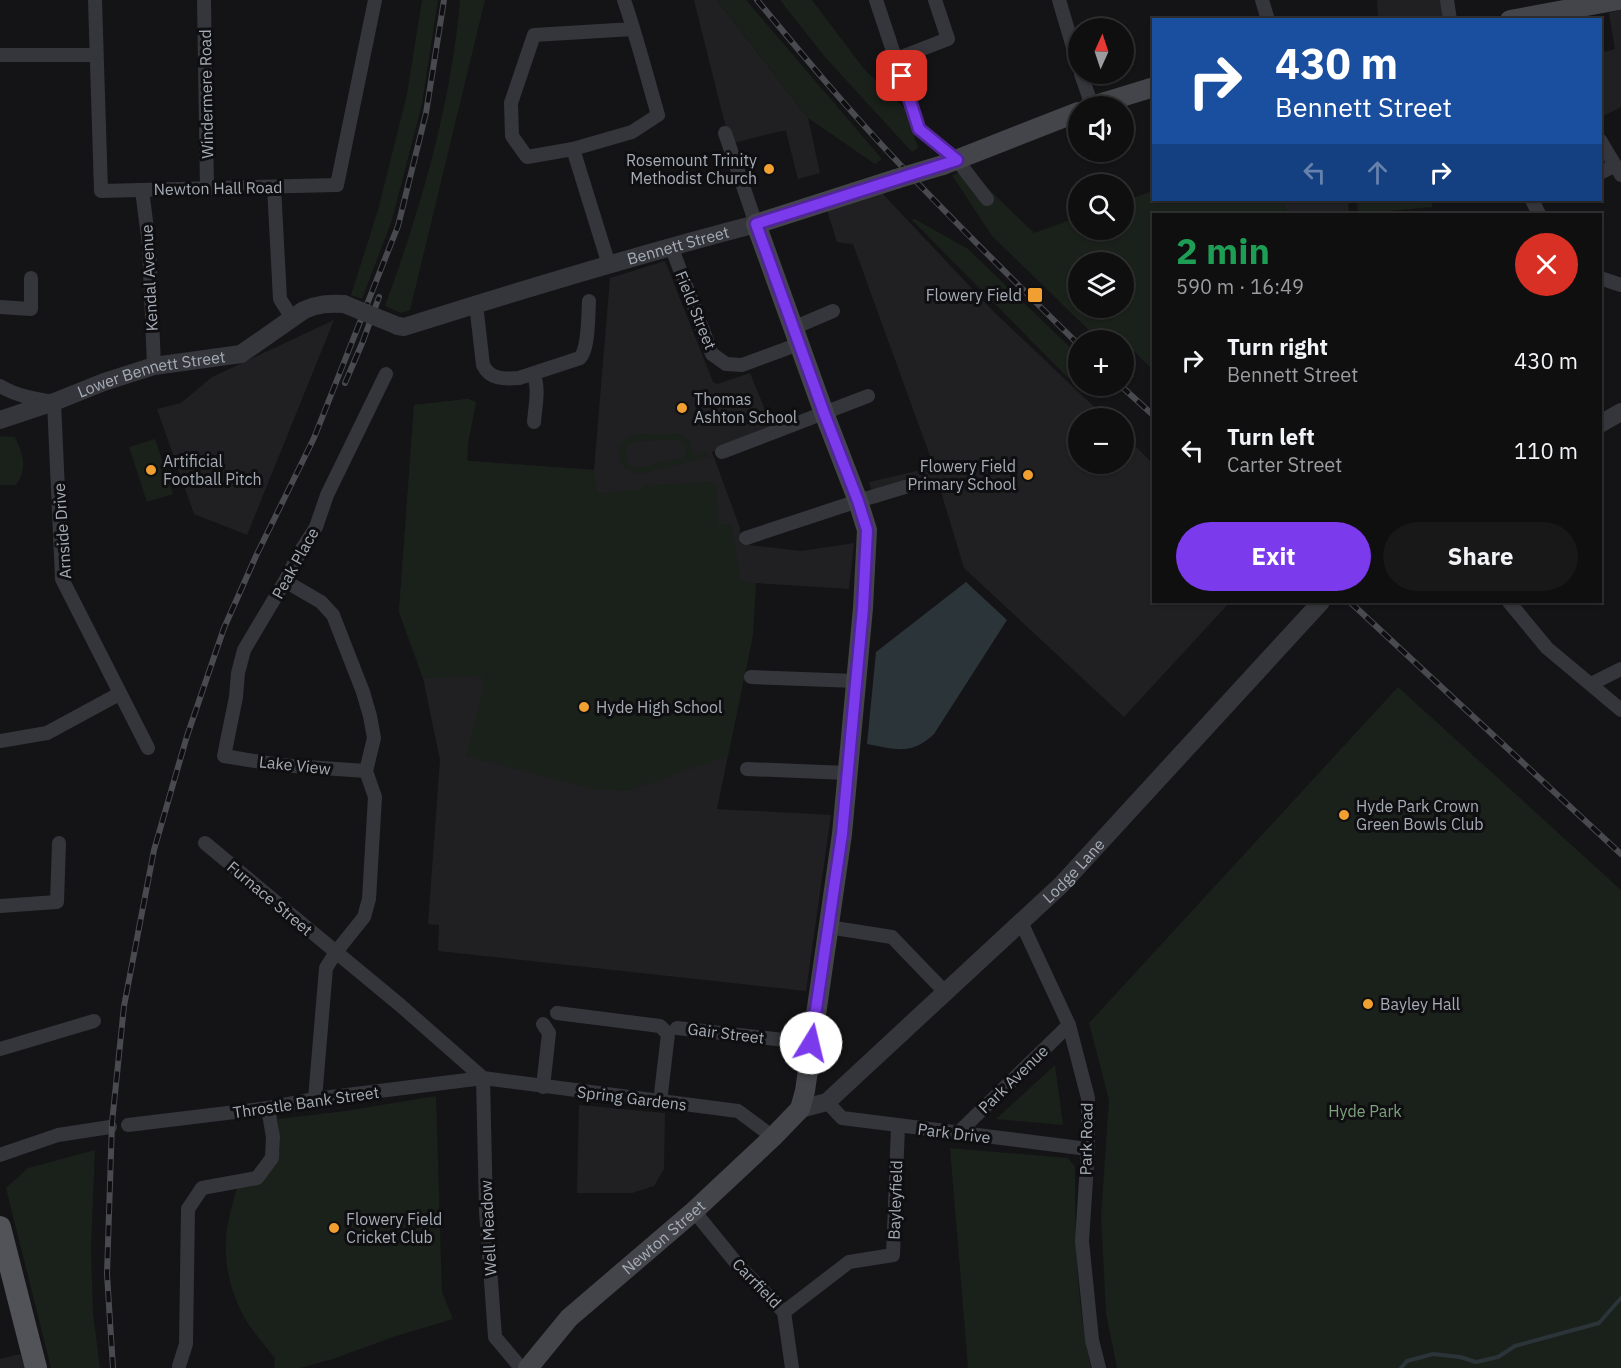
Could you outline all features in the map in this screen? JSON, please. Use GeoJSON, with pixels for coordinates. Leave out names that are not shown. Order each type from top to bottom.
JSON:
{"type":"FeatureCollection","features":[{"type":"Feature","properties":{"kind":"main road"},"geometry":{"type":"LineString","coordinates":[[1521,18],[1619,0]]}},
{"type":"Feature","properties":{"kind":"main road"},"geometry":{"type":"LineString","coordinates":[[1125,96],[1152,88]]}},
{"type":"Feature","properties":{"kind":"main road","name":"Bennett Street"},"geometry":{"type":"LineString","coordinates":[[756,224],[950,162],[1068,116]]}},
{"type":"Feature","properties":{"kind":"main road"},"geometry":{"type":"LineString","coordinates":[[756,224],[867,530],[863,608],[842,834],[805,1092],[800,1109]]}},
{"type":"Feature","properties":{"kind":"main road","name":"Newton Street"},"geometry":{"type":"LineString","coordinates":[[528,1368],[570,1318],[694,1211],[800,1109]]}},
{"type":"Feature","properties":{"kind":"main road"},"geometry":{"type":"LineString","coordinates":[[0,1227],[7,1285],[36,1368]]}},
{"type":"Feature","properties":{"kind":"street","name":"Newton Hall Road"},"geometry":{"type":"LineString","coordinates":[[95,0],[101,190],[338,185],[375,0]]}},
{"type":"Feature","properties":{"kind":"street","name":"Windermere Road"},"geometry":{"type":"LineString","coordinates":[[204,0],[207,188]]}},
{"type":"Feature","properties":{"kind":"street"},"geometry":{"type":"LineString","coordinates":[[624,0],[633,29],[658,115],[632,132],[573,149],[527,157],[512,136],[511,103],[534,35],[633,29]]}},
{"type":"Feature","properties":{"kind":"street"},"geometry":{"type":"LineString","coordinates":[[876,0],[919,129],[987,199]]}},
{"type":"Feature","properties":{"kind":"street"},"geometry":{"type":"LineString","coordinates":[[896,59],[948,39],[934,0]]}},
{"type":"Feature","properties":{"kind":"street"},"geometry":{"type":"LineString","coordinates":[[1059,0],[1068,30]]}},
{"type":"Feature","properties":{"kind":"street"},"geometry":{"type":"LineString","coordinates":[[1262,0],[1267,18]]}},
{"type":"Feature","properties":{"kind":"street"},"geometry":{"type":"LineString","coordinates":[[1447,0],[1450,18]]}},
{"type":"Feature","properties":{"kind":"street"},"geometry":{"type":"LineString","coordinates":[[0,55],[96,54]]}},
{"type":"Feature","properties":{"kind":"street"},"geometry":{"type":"LineString","coordinates":[[725,133],[756,224]]}},
{"type":"Feature","properties":{"kind":"street"},"geometry":{"type":"LineString","coordinates":[[1602,143],[1618,170],[1602,173]]}},
{"type":"Feature","properties":{"kind":"street"},"geometry":{"type":"LineString","coordinates":[[573,149],[609,266]]}},
{"type":"Feature","properties":{"kind":"street"},"geometry":{"type":"LineString","coordinates":[[274,187],[280,299],[292,318]]}},
{"type":"Feature","properties":{"kind":"street","name":"Kendal Avenue"},"geometry":{"type":"LineString","coordinates":[[142,190],[149,245],[154,366]]}},
{"type":"Feature","properties":{"kind":"street","name":"Bennett Street"},"geometry":{"type":"LineString","coordinates":[[344,304],[404,327],[671,246],[756,224]]}},
{"type":"Feature","properties":{"kind":"street","name":"Field Street"},"geometry":{"type":"LineString","coordinates":[[671,246],[712,354],[726,364],[741,365],[796,336],[833,311]]}},
{"type":"Feature","properties":{"kind":"street"},"geometry":{"type":"LineString","coordinates":[[0,307],[31,309],[31,278]]}},
{"type":"Feature","properties":{"kind":"street"},"geometry":{"type":"LineString","coordinates":[[1602,279],[1621,285]]}},
{"type":"Feature","properties":{"kind":"street"},"geometry":{"type":"LineString","coordinates":[[476,304],[483,366],[494,377],[501,379],[519,378],[580,358],[585,346],[589,301]]}},
{"type":"Feature","properties":{"kind":"street","name":"Lower Bennett Street"},"geometry":{"type":"LineString","coordinates":[[0,420],[154,366],[241,354],[292,318],[314,306],[328,303],[344,304]]}},
{"type":"Feature","properties":{"kind":"street","name":"Peak Place"},"geometry":{"type":"LineString","coordinates":[[224,756],[244,650],[316,527],[327,495],[386,374]]}},
{"type":"Feature","properties":{"kind":"street"},"geometry":{"type":"LineString","coordinates":[[533,374],[536,379],[534,422]]}},
{"type":"Feature","properties":{"kind":"street"},"geometry":{"type":"LineString","coordinates":[[0,386],[26,398],[54,402]]}},
{"type":"Feature","properties":{"kind":"street"},"geometry":{"type":"LineString","coordinates":[[723,452],[868,396]]}},
{"type":"Feature","properties":{"kind":"street","name":"Arnside Drive"},"geometry":{"type":"LineString","coordinates":[[54,402],[62,579],[148,748]]}},
{"type":"Feature","properties":{"kind":"street"},"geometry":{"type":"LineString","coordinates":[[1602,423],[1621,412]]}},
{"type":"Feature","properties":{"kind":"street"},"geometry":{"type":"LineString","coordinates":[[746,538],[905,487]]}},
{"type":"Feature","properties":{"kind":"street"},"geometry":{"type":"LineString","coordinates":[[285,581],[321,602],[333,615],[363,692],[374,738],[366,771],[375,797],[369,899],[364,917],[326,968],[315,1099]]}},
{"type":"Feature","properties":{"kind":"street","name":"Lodge Lane"},"geometry":{"type":"LineString","coordinates":[[800,1109],[827,1102],[1061,885],[1320,603]]}},
{"type":"Feature","properties":{"kind":"street"},"geometry":{"type":"LineString","coordinates":[[1510,603],[1547,648],[1621,710]]}},
{"type":"Feature","properties":{"kind":"street"},"geometry":{"type":"LineString","coordinates":[[1591,684],[1621,669]]}},
{"type":"Feature","properties":{"kind":"street"},"geometry":{"type":"LineString","coordinates":[[751,677],[856,681]]}},
{"type":"Feature","properties":{"kind":"street"},"geometry":{"type":"LineString","coordinates":[[0,741],[47,733],[119,694]]}},
{"type":"Feature","properties":{"kind":"street","name":"Lake View"},"geometry":{"type":"LineString","coordinates":[[224,756],[279,765],[366,771]]}},
{"type":"Feature","properties":{"kind":"street"},"geometry":{"type":"LineString","coordinates":[[747,769],[847,772]]}},
{"type":"Feature","properties":{"kind":"street"},"geometry":{"type":"LineString","coordinates":[[0,906],[57,902],[59,843]]}},
{"type":"Feature","properties":{"kind":"street","name":"Furnace Street"},"geometry":{"type":"LineString","coordinates":[[205,843],[400,1005],[483,1078]]}},
{"type":"Feature","properties":{"kind":"street","name":"Park Road"},"geometry":{"type":"LineString","coordinates":[[1021,922],[1069,1025],[1088,1098],[1088,1149],[1082,1241],[1092,1340],[1099,1368]]}},
{"type":"Feature","properties":{"kind":"street"},"geometry":{"type":"LineString","coordinates":[[828,927],[892,937],[945,992]]}},
{"type":"Feature","properties":{"kind":"street"},"geometry":{"type":"LineString","coordinates":[[557,1013],[660,1026],[668,1034],[660,1101]]}},
{"type":"Feature","properties":{"kind":"street"},"geometry":{"type":"LineString","coordinates":[[0,1049],[94,1021]]}},
{"type":"Feature","properties":{"kind":"street"},"geometry":{"type":"LineString","coordinates":[[543,1024],[549,1033],[543,1087]]}},
{"type":"Feature","properties":{"kind":"street","name":"Park Avenue"},"geometry":{"type":"LineString","coordinates":[[958,1133],[1069,1025]]}},
{"type":"Feature","properties":{"kind":"street","name":"Gair Street"},"geometry":{"type":"LineString","coordinates":[[677,1028],[811,1043]]}},
{"type":"Feature","properties":{"kind":"street","name":"Throstle Bank Street"},"geometry":{"type":"LineString","coordinates":[[128,1125],[483,1078]]}},
{"type":"Feature","properties":{"kind":"street","name":"Spring Gardens"},"geometry":{"type":"LineString","coordinates":[[483,1078],[738,1111],[773,1137]]}},
{"type":"Feature","properties":{"kind":"street","name":"Well Meadow"},"geometry":{"type":"LineString","coordinates":[[483,1078],[486,1210],[495,1337],[521,1368]]}},
{"type":"Feature","properties":{"kind":"street","name":"Park Drive"},"geometry":{"type":"LineString","coordinates":[[827,1102],[842,1118],[1088,1149]]}},
{"type":"Feature","properties":{"kind":"street"},"geometry":{"type":"LineString","coordinates":[[179,1366],[186,1344],[188,1209],[202,1188],[257,1178],[272,1158],[273,1137],[268,1108]]}},
{"type":"Feature","properties":{"kind":"street","name":"Bayleyfield"},"geometry":{"type":"LineString","coordinates":[[784,1312],[849,1262],[893,1255],[898,1126]]}},
{"type":"Feature","properties":{"kind":"street"},"geometry":{"type":"LineString","coordinates":[[0,1155],[58,1135],[110,1127]]}},
{"type":"Feature","properties":{"kind":"street","name":"Carrfield"},"geometry":{"type":"LineString","coordinates":[[694,1211],[737,1264],[784,1312],[792,1368]]}},
{"type":"Feature","properties":{"kind":"shaded area"},"geometry":{"type":"Polygon","coordinates":[[[694,0],[717,0],[808,118],[820,173],[798,179],[786,131],[730,144],[694,0]]]}},
{"type":"Feature","properties":{"kind":"shaded area"},"geometry":{"type":"Polygon","coordinates":[[[1377,0],[1443,0],[1445,12],[1442,16],[1378,18],[1377,0]]]}},
{"type":"Feature","properties":{"kind":"shaded area"},"geometry":{"type":"Polygon","coordinates":[[[1621,10],[1621,107],[1602,116],[1602,53],[1615,49],[1609,13],[1621,10]]]}},
{"type":"Feature","properties":{"kind":"shaded area","name":"Flowery Field Primary School"},"geometry":{"type":"Polygon","coordinates":[[[882,193],[993,311],[1068,382],[1068,396],[1083,396],[1095,408],[1068,408],[1068,474],[1134,474],[1134,445],[1152,463],[1152,603],[1229,603],[1124,717],[964,568],[938,482],[875,504],[869,482],[934,467],[853,244],[837,242],[827,210],[882,193]]]}},
{"type":"Feature","properties":{"kind":"shaded area"},"geometry":{"type":"Polygon","coordinates":[[[1282,201],[1348,201],[1349,213],[1287,213],[1282,201]]]}},
{"type":"Feature","properties":{"kind":"shaded area","name":"Hyde High School"},"geometry":{"type":"Polygon","coordinates":[[[665,261],[713,382],[717,384],[750,373],[774,432],[712,452],[740,528],[740,544],[801,551],[854,543],[849,589],[756,583],[753,635],[717,809],[831,815],[806,991],[438,951],[439,925],[428,924],[440,760],[423,678],[399,612],[414,405],[468,399],[476,402],[468,443],[468,461],[594,470],[610,278],[665,261]]]}},
{"type":"Feature","properties":{"kind":"shaded area"},"geometry":{"type":"Polygon","coordinates":[[[334,320],[247,535],[194,514],[157,409],[181,403],[212,377],[334,320]]]}},
{"type":"Feature","properties":{"kind":"shaded area"},"geometry":{"type":"Polygon","coordinates":[[[966,582],[1007,620],[934,734],[918,746],[910,748],[894,749],[867,744],[876,652],[966,582]]]}},
{"type":"Feature","properties":{"kind":"shaded area"},"geometry":{"type":"Polygon","coordinates":[[[579,1105],[665,1113],[664,1169],[654,1186],[632,1193],[577,1193],[579,1105]]]}},
{"type":"Feature","properties":{"kind":"shaded area"},"geometry":{"type":"Polygon","coordinates":[[[20,1354],[25,1368],[0,1368],[0,1359],[20,1354]]]}},
{"type":"Feature","properties":{"kind":"green space"},"geometry":{"type":"Polygon","coordinates":[[[422,0],[438,0],[422,104],[392,220],[362,299],[351,295],[378,210],[407,94],[422,0]]]}},
{"type":"Feature","properties":{"kind":"green space"},"geometry":{"type":"Polygon","coordinates":[[[460,0],[485,0],[410,310],[401,313],[385,306],[411,232],[433,156],[450,78],[460,0]]]}},
{"type":"Feature","properties":{"kind":"green space"},"geometry":{"type":"Polygon","coordinates":[[[717,0],[746,0],[882,159],[875,164],[808,118],[717,0]]]}},
{"type":"Feature","properties":{"kind":"green space"},"geometry":{"type":"Polygon","coordinates":[[[780,0],[812,0],[864,69],[906,110],[918,148],[912,152],[825,57],[780,0]]]}},
{"type":"Feature","properties":{"kind":"green space"},"geometry":{"type":"Polygon","coordinates":[[[969,170],[1034,233],[1068,221],[1068,240],[1134,240],[1134,198],[1152,191],[1152,201],[1282,201],[1287,213],[1152,213],[1152,369],[1134,351],[1134,330],[1089,330],[1076,318],[1134,318],[1134,252],[1068,252],[1068,310],[992,236],[952,175],[969,170]]]}},
{"type":"Feature","properties":{"kind":"green space"},"geometry":{"type":"Polygon","coordinates":[[[1357,201],[1432,201],[1432,207],[1358,213],[1357,201]]]}},
{"type":"Feature","properties":{"kind":"green space"},"geometry":{"type":"Polygon","coordinates":[[[915,219],[968,249],[1068,345],[1068,378],[912,220],[915,219]]]}},
{"type":"Feature","properties":{"kind":"green space"},"geometry":{"type":"Polygon","coordinates":[[[468,399],[476,402],[468,443],[468,461],[594,470],[597,493],[644,489],[644,485],[716,482],[718,524],[731,524],[741,582],[756,583],[753,635],[728,756],[628,791],[599,790],[466,756],[483,688],[482,676],[423,678],[399,612],[414,405],[468,399]]]}},
{"type":"Feature","properties":{"kind":"green space"},"geometry":{"type":"Polygon","coordinates":[[[675,433],[686,438],[690,443],[691,455],[707,451],[709,457],[640,474],[626,469],[622,464],[619,458],[620,446],[630,437],[675,433]],[[677,440],[637,441],[627,448],[626,460],[631,466],[638,468],[681,458],[686,449],[683,442],[677,440]]]}},
{"type":"Feature","properties":{"kind":"green space"},"geometry":{"type":"Polygon","coordinates":[[[0,436],[15,437],[20,450],[23,467],[16,485],[0,485],[0,436]]]}},
{"type":"Feature","properties":{"kind":"green space","name":"Artificial Football Pitch"},"geometry":{"type":"Polygon","coordinates":[[[155,439],[173,494],[147,502],[129,447],[155,439]]]}},
{"type":"Feature","properties":{"kind":"green space","name":"Hyde Park"},"geometry":{"type":"Polygon","coordinates":[[[1398,687],[1621,890],[1621,1368],[1117,1368],[1106,1313],[1101,1217],[1109,1100],[1089,1023],[1398,687]]]}},
{"type":"Feature","properties":{"kind":"green space"},"geometry":{"type":"Polygon","coordinates":[[[1055,1065],[1063,1125],[996,1119],[1055,1065]]]}},
{"type":"Feature","properties":{"kind":"green space","name":"Flowery Field Cricket Club"},"geometry":{"type":"Polygon","coordinates":[[[436,1096],[442,1292],[453,1319],[393,1337],[333,1359],[300,1368],[274,1368],[275,1358],[252,1329],[238,1306],[228,1273],[227,1232],[238,1184],[277,1158],[280,1150],[278,1119],[436,1096]]]}},
{"type":"Feature","properties":{"kind":"green space"},"geometry":{"type":"Polygon","coordinates":[[[950,1148],[1068,1158],[1075,1167],[1079,1293],[1091,1368],[968,1368],[950,1148]]]}},
{"type":"Feature","properties":{"kind":"green space"},"geometry":{"type":"Polygon","coordinates":[[[95,1150],[91,1247],[93,1313],[100,1368],[51,1368],[6,1188],[28,1168],[95,1150]]]}},
{"type":"Feature","properties":{"kind":"waterway"},"geometry":{"type":"LineString","coordinates":[[1401,1368],[1407,1361],[1433,1354],[1460,1357],[1476,1362],[1498,1357],[1515,1346],[1599,1323],[1621,1298]]}},
{"type":"Feature","properties":{"kind":"railway"},"geometry":{"type":"LineString","coordinates":[[113,1368],[107,1274],[112,1123],[124,1006],[154,850],[187,736],[224,628],[256,556],[314,438],[398,226],[426,113],[444,0]]}},
{"type":"Feature","properties":{"kind":"railway"},"geometry":{"type":"LineString","coordinates":[[757,0],[840,99],[892,156],[1068,334]]}},
{"type":"Feature","properties":{"kind":"railway"},"geometry":{"type":"LineString","coordinates":[[345,383],[379,297]]}},
{"type":"Feature","properties":{"kind":"railway"},"geometry":{"type":"LineString","coordinates":[[1132,396],[1152,414]]}},
{"type":"Feature","properties":{"kind":"railway"},"geometry":{"type":"LineString","coordinates":[[1351,603],[1621,854]]}},
{"type":"Feature","properties":{"kind":"place","name":"Rosemount Trinity Methodist Church"},"geometry":{"type":"Point","coordinates":[769,169]}},
{"type":"Feature","properties":{"kind":"place","name":"Flowery Field"},"geometry":{"type":"Point","coordinates":[1035,295]}},
{"type":"Feature","properties":{"kind":"place","name":"Thomas Ashton School"},"geometry":{"type":"Point","coordinates":[682,408]}},
{"type":"Feature","properties":{"kind":"place","name":"Artificial Football Pitch"},"geometry":{"type":"Point","coordinates":[151,470]}},
{"type":"Feature","properties":{"kind":"place","name":"Flowery Field Primary School"},"geometry":{"type":"Point","coordinates":[1028,475]}},
{"type":"Feature","properties":{"kind":"place","name":"Hyde High School"},"geometry":{"type":"Point","coordinates":[584,707]}},
{"type":"Feature","properties":{"kind":"place","name":"Hyde Park Crown Green Bowls Club"},"geometry":{"type":"Point","coordinates":[1344,815]}},
{"type":"Feature","properties":{"kind":"place","name":"Bayley Hall"},"geometry":{"type":"Point","coordinates":[1368,1004]}},
{"type":"Feature","properties":{"kind":"place","name":"Flowery Field Cricket Club"},"geometry":{"type":"Point","coordinates":[334,1228]}},
{"type":"Feature","properties":{"kind":"route"},"geometry":{"type":"LineString","coordinates":[[811,1043],[842,834],[863,608],[867,530],[756,224],[957,160],[919,129],[902,76]]}}]}
